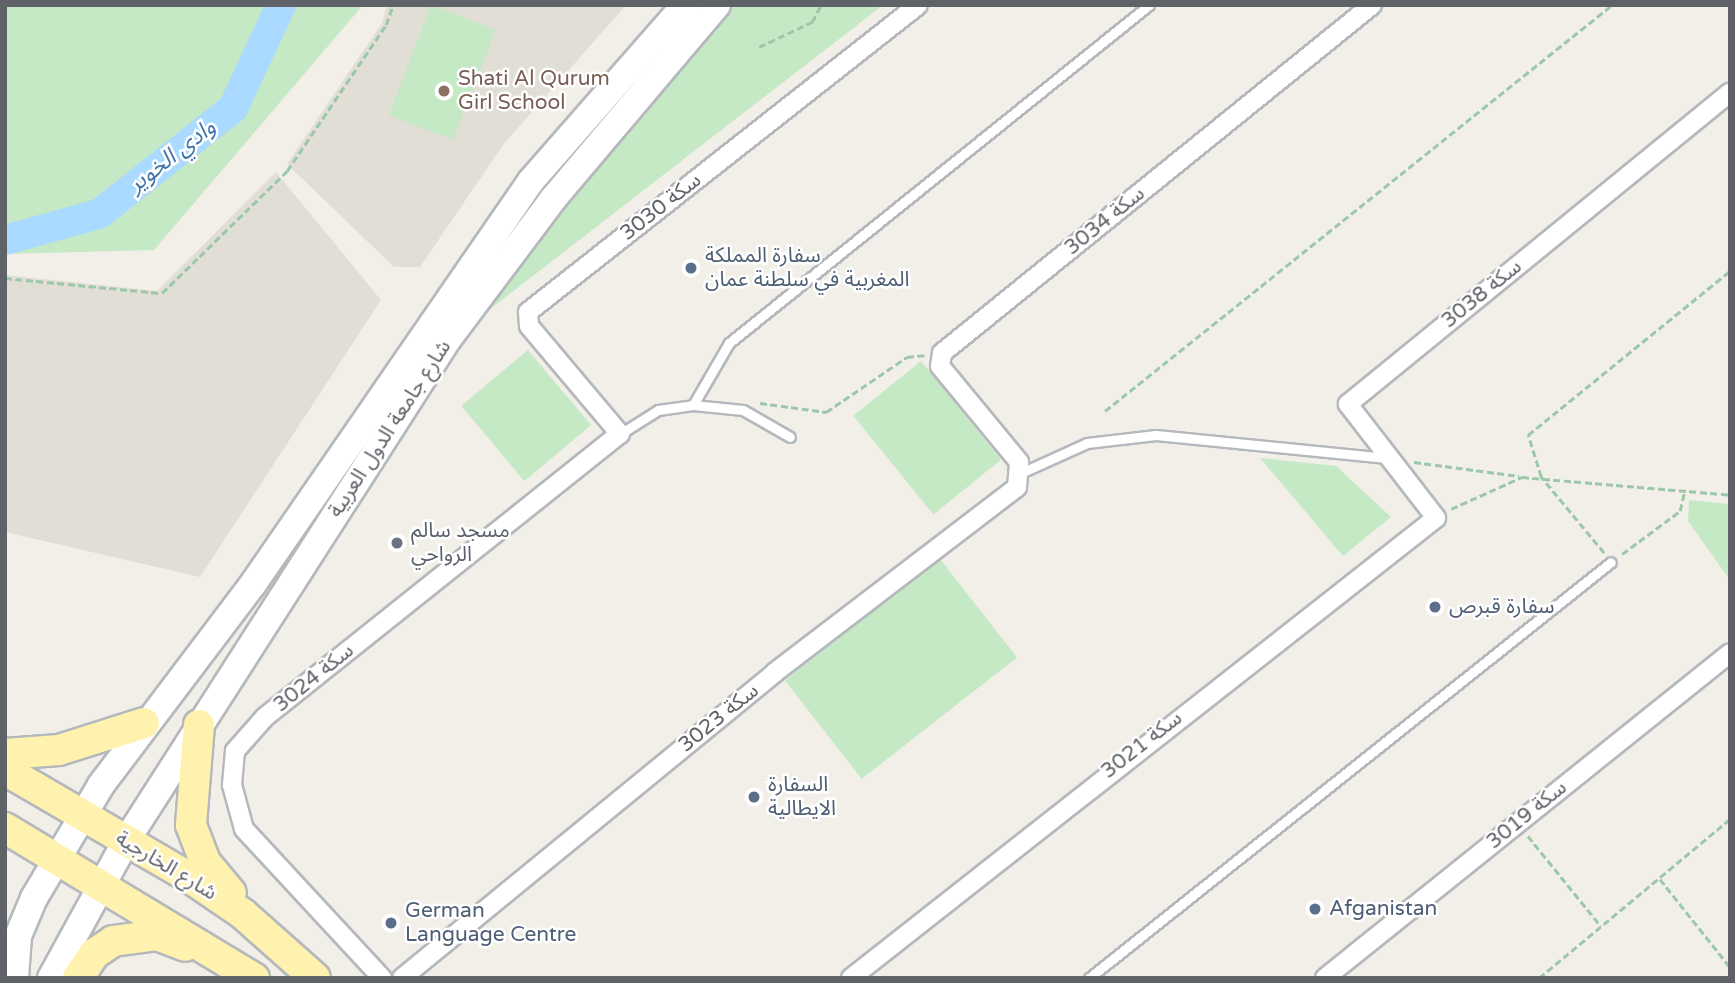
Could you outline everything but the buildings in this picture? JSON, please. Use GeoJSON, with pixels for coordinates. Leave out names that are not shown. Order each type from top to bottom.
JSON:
{"type":"FeatureCollection","features":[{"type":"Feature","properties":{"kind":"main road","name":"شارع جامعة الدول العربية"},"geometry":{"type":"LineString","coordinates":[[15,978],[18,936],[56,854],[81,815],[145,723],[253,584],[531,181],[685,5]]}},
{"type":"Feature","properties":{"kind":"main road","name":"شارع جامعة الدول العربية"},"geometry":{"type":"LineString","coordinates":[[51,978],[101,881],[447,340],[553,199],[717,5]]}},
{"type":"Feature","properties":{"kind":"main road"},"geometry":{"type":"LineString","coordinates":[[5,754],[60,750],[145,723]]}},
{"type":"Feature","properties":{"kind":"main road"},"geometry":{"type":"LineString","coordinates":[[199,725],[191,825],[205,862],[243,914]]}},
{"type":"Feature","properties":{"kind":"main road","name":"شارع الخارجية"},"geometry":{"type":"LineString","coordinates":[[5,770],[243,914],[315,978]]}},
{"type":"Feature","properties":{"kind":"main road"},"geometry":{"type":"LineString","coordinates":[[5,828],[56,854],[249,974]]}},
{"type":"Feature","properties":{"kind":"main road"},"geometry":{"type":"LineString","coordinates":[[78,978],[94,954],[137,934],[157,935],[249,974]]}},
{"type":"Feature","properties":{"kind":"street","name":"سكة 3030"},"geometry":{"type":"LineString","coordinates":[[620,434],[529,326],[528,312],[918,5]]}},
{"type":"Feature","properties":{"kind":"street","name":"سكة 3034"},"geometry":{"type":"LineString","coordinates":[[942,353],[1372,5]]}},
{"type":"Feature","properties":{"kind":"street","name":"سكة 3038"},"geometry":{"type":"LineString","coordinates":[[1436,517],[1348,410],[1351,399],[1730,93]]}},
{"type":"Feature","properties":{"kind":"street"},"geometry":{"type":"LineString","coordinates":[[942,353],[940,366],[1019,465]]}},
{"type":"Feature","properties":{"kind":"street","name":"سكة 3024"},"geometry":{"type":"LineString","coordinates":[[382,978],[244,829],[232,785],[235,751],[265,717],[620,434]]}},
{"type":"Feature","properties":{"kind":"street","name":"سكة 3023"},"geometry":{"type":"LineString","coordinates":[[402,978],[774,673],[1017,487],[1019,465]]}},
{"type":"Feature","properties":{"kind":"street","name":"سكة 3021"},"geometry":{"type":"LineString","coordinates":[[851,978],[1436,517]]}},
{"type":"Feature","properties":{"kind":"street","name":"سكة 3019"},"geometry":{"type":"LineString","coordinates":[[1325,978],[1730,653]]}},
{"type":"Feature","properties":{"kind":"lane"},"geometry":{"type":"LineString","coordinates":[[693,405],[729,343],[1149,5]]}},
{"type":"Feature","properties":{"kind":"lane"},"geometry":{"type":"LineString","coordinates":[[620,434],[658,410],[693,405],[743,410],[790,437]]}},
{"type":"Feature","properties":{"kind":"lane"},"geometry":{"type":"LineString","coordinates":[[1019,465],[1087,443],[1163,435],[1387,458]]}},
{"type":"Feature","properties":{"kind":"lane"},"geometry":{"type":"LineString","coordinates":[[1089,978],[1611,562]]}},
{"type":"Feature","properties":{"kind":"path"},"geometry":{"type":"LineString","coordinates":[[5,278],[162,293],[287,172],[386,25],[393,5]]}},
{"type":"Feature","properties":{"kind":"path"},"geometry":{"type":"LineString","coordinates":[[759,47],[812,22],[821,5]]}},
{"type":"Feature","properties":{"kind":"path"},"geometry":{"type":"LineString","coordinates":[[1105,411],[1612,5]]}},
{"type":"Feature","properties":{"kind":"path"},"geometry":{"type":"LineString","coordinates":[[1685,490],[1680,511],[1611,562],[1541,477],[1528,435],[1730,271]]}},
{"type":"Feature","properties":{"kind":"path"},"geometry":{"type":"LineString","coordinates":[[748,402],[826,412],[907,357],[942,353]]}},
{"type":"Feature","properties":{"kind":"path"},"geometry":{"type":"LineString","coordinates":[[1387,458],[1522,477],[1730,495]]}},
{"type":"Feature","properties":{"kind":"path"},"geometry":{"type":"LineString","coordinates":[[1436,517],[1522,477]]}},
{"type":"Feature","properties":{"kind":"path"},"geometry":{"type":"LineString","coordinates":[[1539,978],[1730,819]]}},
{"type":"Feature","properties":{"kind":"path"},"geometry":{"type":"LineString","coordinates":[[1518,823],[1601,926]]}},
{"type":"Feature","properties":{"kind":"path"},"geometry":{"type":"LineString","coordinates":[[1660,877],[1730,967]]}},
{"type":"Feature","properties":{"kind":"shaded area","name":"Shati Al Qurum Girl School"},"geometry":{"type":"Polygon","coordinates":[[[387,5],[626,5],[503,145],[420,267],[394,267],[287,164],[382,23],[387,5]]]}},
{"type":"Feature","properties":{"kind":"shaded area"},"geometry":{"type":"Polygon","coordinates":[[[276,172],[381,300],[200,577],[5,532],[5,275],[157,291],[276,172]]]}},
{"type":"Feature","properties":{"kind":"green space"},"geometry":{"type":"Polygon","coordinates":[[[5,5],[363,5],[154,250],[5,254],[5,5]]]}},
{"type":"Feature","properties":{"kind":"green space"},"geometry":{"type":"Polygon","coordinates":[[[431,5],[495,30],[453,140],[389,115],[431,5]]]}},
{"type":"Feature","properties":{"kind":"green space"},"geometry":{"type":"Polygon","coordinates":[[[731,5],[883,5],[485,313],[551,222],[731,5]]]}},
{"type":"Feature","properties":{"kind":"green space"},"geometry":{"type":"Polygon","coordinates":[[[528,350],[591,425],[524,481],[461,406],[528,350]]]}},
{"type":"Feature","properties":{"kind":"green space"},"geometry":{"type":"Polygon","coordinates":[[[921,361],[1001,460],[933,514],[853,416],[921,361]]]}},
{"type":"Feature","properties":{"kind":"green space"},"geometry":{"type":"Polygon","coordinates":[[[1260,458],[1336,466],[1391,517],[1343,556],[1260,458]]]}},
{"type":"Feature","properties":{"kind":"green space"},"geometry":{"type":"Polygon","coordinates":[[[1689,500],[1730,504],[1730,580],[1688,521],[1689,500]]]}},
{"type":"Feature","properties":{"kind":"green space"},"geometry":{"type":"Polygon","coordinates":[[[940,559],[1017,658],[862,779],[785,680],[940,559]]]}},
{"type":"Feature","properties":{"kind":"waterway","name":"وادي الخوير"},"geometry":{"type":"LineString","coordinates":[[5,240],[99,214],[233,108],[281,5]]}},
{"type":"Feature","properties":{"kind":"place","name":"Shati Al Qurum Girl School"},"geometry":{"type":"Point","coordinates":[444,91]}},
{"type":"Feature","properties":{"kind":"place","name":"سفارة المملكة المغربية في سلطنة عمان"},"geometry":{"type":"Point","coordinates":[691,268]}},
{"type":"Feature","properties":{"kind":"place","name":"مسجد سالم الرواحي"},"geometry":{"type":"Point","coordinates":[397,543]}},
{"type":"Feature","properties":{"kind":"place","name":"سفارة قبرص"},"geometry":{"type":"Point","coordinates":[1435,607]}},
{"type":"Feature","properties":{"kind":"place","name":"السفارة الايطالية"},"geometry":{"type":"Point","coordinates":[754,797]}},
{"type":"Feature","properties":{"kind":"place","name":"Afganistan"},"geometry":{"type":"Point","coordinates":[1315,909]}},
{"type":"Feature","properties":{"kind":"place","name":"German Language Centre"},"geometry":{"type":"Point","coordinates":[391,923]}}]}
